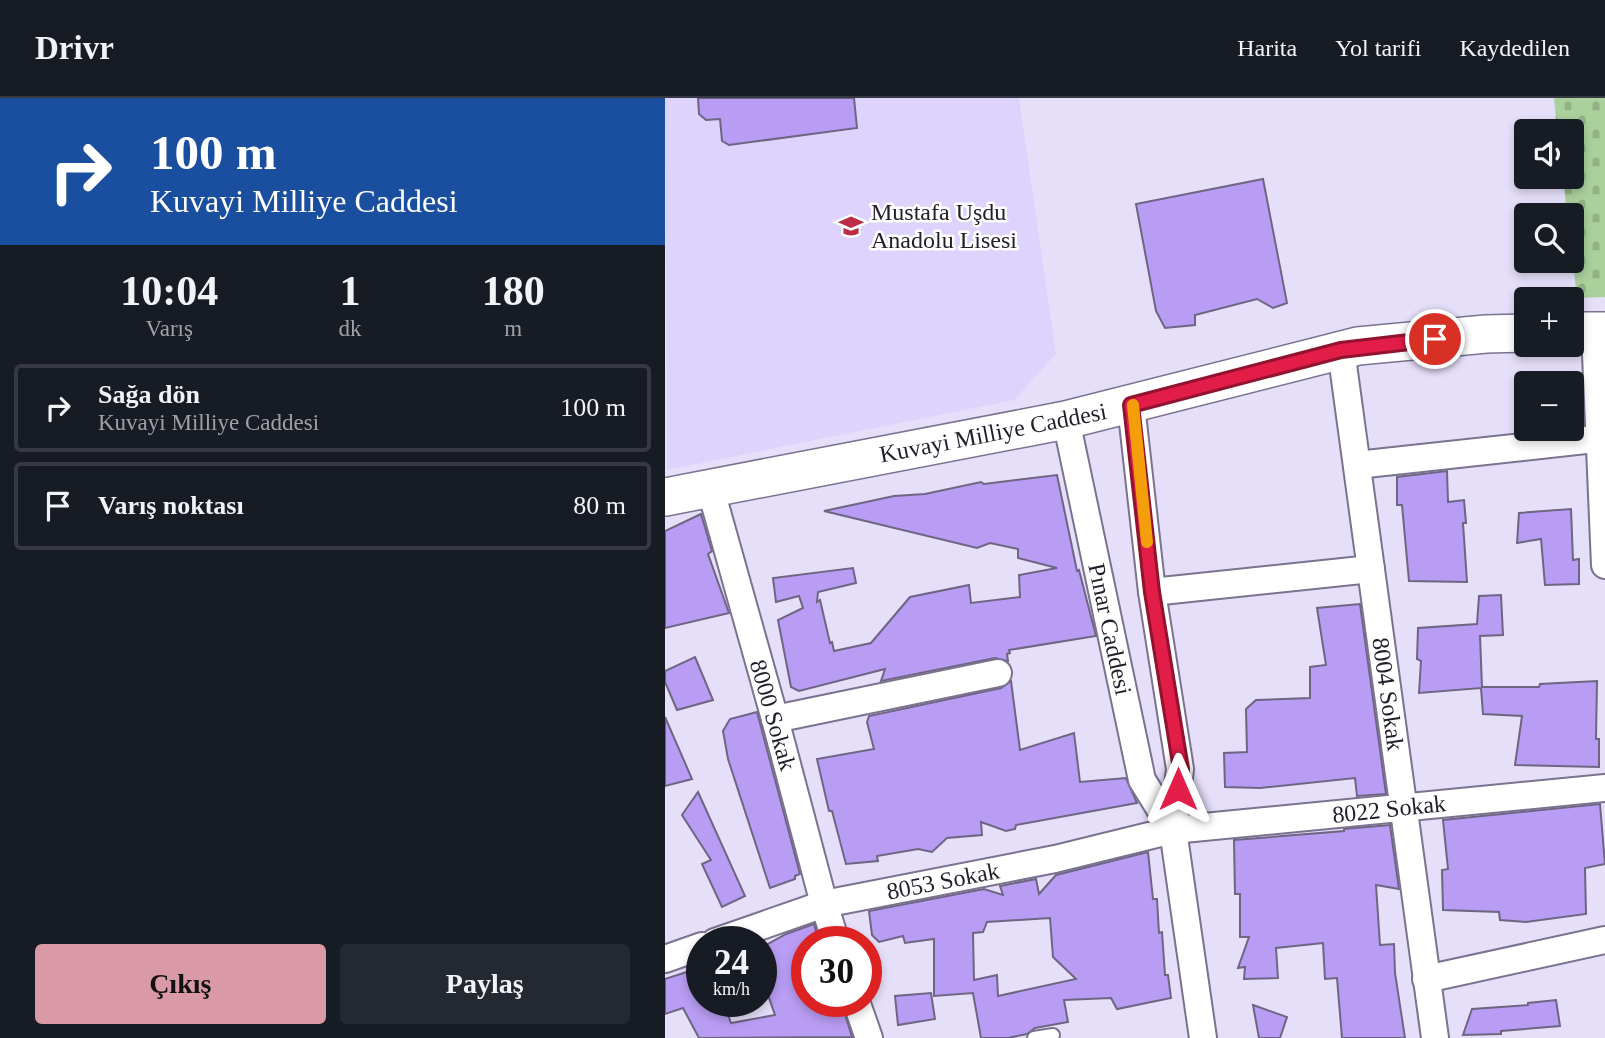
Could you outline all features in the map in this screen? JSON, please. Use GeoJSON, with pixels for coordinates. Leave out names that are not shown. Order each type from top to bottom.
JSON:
{"type":"FeatureCollection","features":[{"type":"Feature","properties":{"kind":"main road","name":"Kuvayi Milliye Caddesi"},"geometry":{"type":"LineString","coordinates":[[665,497],[1066,420],[1341,350],[1514,333]]}},
{"type":"Feature","properties":{"kind":"street"},"geometry":{"type":"LineString","coordinates":[[1590,331],[1602,439],[1605,565]]}},
{"type":"Feature","properties":{"kind":"street","name":"8004 Sokak"},"geometry":{"type":"LineString","coordinates":[[1341,350],[1435,1038]]}},
{"type":"Feature","properties":{"kind":"street","name":"Pınar Caddesi"},"geometry":{"type":"LineString","coordinates":[[1131,405],[1152,592],[1181,769],[1173,830],[1203,1038]]}},
{"type":"Feature","properties":{"kind":"street","name":"Pınar Caddesi"},"geometry":{"type":"LineString","coordinates":[[1066,420],[1142,780],[1173,830]]}},
{"type":"Feature","properties":{"kind":"street"},"geometry":{"type":"LineString","coordinates":[[1357,465],[1602,439]]}},
{"type":"Feature","properties":{"kind":"street","name":"8000 Sokak"},"geometry":{"type":"LineString","coordinates":[[710,488],[831,926]]}},
{"type":"Feature","properties":{"kind":"street"},"geometry":{"type":"LineString","coordinates":[[1152,592],[1371,569]]}},
{"type":"Feature","properties":{"kind":"street"},"geometry":{"type":"LineString","coordinates":[[775,719],[998,673]]}},
{"type":"Feature","properties":{"kind":"street","name":"8022 Sokak"},"geometry":{"type":"LineString","coordinates":[[1173,830],[1605,788]]}},
{"type":"Feature","properties":{"kind":"street","name":"8053 Sokak"},"geometry":{"type":"LineString","coordinates":[[761,926],[824,904],[1055,859],[1173,830]]}},
{"type":"Feature","properties":{"kind":"street"},"geometry":{"type":"LineString","coordinates":[[1426,979],[1605,940]]}},
{"type":"Feature","properties":{"kind":"street"},"geometry":{"type":"LineString","coordinates":[[665,959],[686,952]]}},
{"type":"Feature","properties":{"kind":"street"},"geometry":{"type":"LineString","coordinates":[[862,1017],[869,1038]]}},
{"type":"Feature","properties":{"kind":"lane"},"geometry":{"type":"LineString","coordinates":[[1034,1038],[1053,1035]]}},
{"type":"Feature","properties":{"kind":"shaded area","name":"Mustafa Uşdu Anadolu Lisesi"},"geometry":{"type":"Polygon","coordinates":[[[665,98],[1019,98],[1056,354],[1014,400],[667,470],[665,98]]]}},
{"type":"Feature","properties":{"kind":"green space"},"geometry":{"type":"Polygon","coordinates":[[[1554,98],[1605,98],[1605,297],[1584,298],[1584,287],[1576,287],[1574,273],[1584,273],[1584,203],[1566,203],[1564,189],[1584,189],[1584,119],[1556,119],[1554,98]]]}},
{"type":"Feature","properties":{"kind":"building"},"geometry":{"type":"Polygon","coordinates":[[[698,98],[854,98],[857,128],[729,145],[722,141],[720,119],[706,120],[699,114],[698,98]]]}},
{"type":"Feature","properties":{"kind":"building"},"geometry":{"type":"Polygon","coordinates":[[[1263,179],[1287,303],[1273,308],[1257,299],[1195,315],[1195,325],[1165,328],[1156,311],[1136,204],[1263,179]]]}},
{"type":"Feature","properties":{"kind":"building"},"geometry":{"type":"Polygon","coordinates":[[[1447,471],[1448,502],[1464,500],[1467,582],[1409,581],[1402,505],[1397,505],[1397,477],[1447,471]]]}},
{"type":"Feature","properties":{"kind":"building"},"geometry":{"type":"Polygon","coordinates":[[[1057,475],[1077,571],[1079,570],[1096,636],[1009,650],[1008,661],[995,658],[881,681],[885,669],[799,691],[791,687],[778,620],[803,608],[799,596],[776,602],[773,578],[853,568],[856,583],[818,592],[817,602],[820,600],[834,651],[871,643],[910,597],[969,585],[971,603],[1020,597],[1019,575],[1057,568],[1018,558],[1018,549],[990,543],[977,548],[824,511],[981,482],[984,484],[1057,475]]]}},
{"type":"Feature","properties":{"kind":"building"},"geometry":{"type":"Polygon","coordinates":[[[1571,509],[1573,560],[1579,559],[1579,584],[1545,585],[1541,539],[1517,543],[1519,513],[1571,509]]]}},
{"type":"Feature","properties":{"kind":"building"},"geometry":{"type":"Polygon","coordinates":[[[701,514],[712,551],[708,554],[729,613],[665,628],[665,531],[701,514]]]}},
{"type":"Feature","properties":{"kind":"building"},"geometry":{"type":"Polygon","coordinates":[[[1501,595],[1503,635],[1480,636],[1482,687],[1539,687],[1540,684],[1597,681],[1596,739],[1599,739],[1599,767],[1515,765],[1522,716],[1483,714],[1481,688],[1419,693],[1421,661],[1417,659],[1418,628],[1477,624],[1479,596],[1501,595]]]}},
{"type":"Feature","properties":{"kind":"building"},"geometry":{"type":"Polygon","coordinates":[[[1360,604],[1386,794],[1357,796],[1355,778],[1260,788],[1225,787],[1224,753],[1247,752],[1246,709],[1256,700],[1310,698],[1310,667],[1326,665],[1317,608],[1360,604]]]}},
{"type":"Feature","properties":{"kind":"building"},"geometry":{"type":"Polygon","coordinates":[[[695,657],[713,700],[677,710],[665,682],[665,671],[695,657]]]}},
{"type":"Feature","properties":{"kind":"building"},"geometry":{"type":"Polygon","coordinates":[[[1011,681],[1020,750],[1074,733],[1080,782],[1126,778],[1137,803],[1016,825],[1015,829],[1006,831],[981,822],[982,835],[947,838],[932,852],[918,849],[877,856],[878,861],[846,864],[832,811],[829,811],[817,759],[874,749],[867,722],[869,716],[1001,688],[1011,681]]]}},
{"type":"Feature","properties":{"kind":"building"},"geometry":{"type":"Polygon","coordinates":[[[757,712],[800,874],[795,876],[795,879],[770,888],[728,759],[723,731],[730,719],[757,712]]]}},
{"type":"Feature","properties":{"kind":"building"},"geometry":{"type":"Polygon","coordinates":[[[665,717],[692,779],[665,786],[665,717]]]}},
{"type":"Feature","properties":{"kind":"building"},"geometry":{"type":"Polygon","coordinates":[[[698,792],[745,896],[722,907],[702,864],[711,860],[682,815],[698,792]]]}},
{"type":"Feature","properties":{"kind":"building"},"geometry":{"type":"Polygon","coordinates":[[[1600,804],[1605,864],[1585,868],[1586,914],[1526,922],[1500,920],[1499,912],[1443,910],[1442,870],[1448,869],[1443,820],[1600,804]]]}},
{"type":"Feature","properties":{"kind":"building"},"geometry":{"type":"Polygon","coordinates":[[[1390,825],[1399,889],[1376,885],[1380,945],[1394,944],[1395,973],[1405,1038],[1342,1038],[1337,978],[1325,979],[1323,943],[1276,948],[1278,978],[1244,979],[1245,967],[1238,968],[1249,937],[1240,937],[1240,894],[1235,894],[1234,840],[1390,825]]]}},
{"type":"Feature","properties":{"kind":"building"},"geometry":{"type":"Polygon","coordinates":[[[1148,852],[1153,899],[1157,899],[1159,933],[1162,932],[1165,975],[1168,975],[1171,998],[1117,1009],[1111,998],[1064,1000],[1068,1022],[1035,1028],[1027,1034],[1008,1038],[981,1038],[973,993],[934,996],[934,939],[905,943],[903,936],[882,941],[882,926],[871,926],[869,911],[984,889],[1003,895],[1000,886],[1036,879],[1039,894],[1056,875],[1148,852]],[[1050,918],[987,922],[983,932],[973,933],[974,980],[997,975],[998,996],[1076,979],[1053,957],[1050,918]]]}},
{"type":"Feature","properties":{"kind":"building"},"geometry":{"type":"Polygon","coordinates":[[[791,932],[791,1017],[846,1017],[852,1037],[699,1038],[688,1017],[729,1017],[731,1023],[777,1017],[777,939],[791,932]]]}},
{"type":"Feature","properties":{"kind":"building"},"geometry":{"type":"Polygon","coordinates":[[[686,972],[686,1014],[683,1008],[665,1014],[665,979],[686,972]]]}},
{"type":"Feature","properties":{"kind":"building"},"geometry":{"type":"Polygon","coordinates":[[[931,993],[935,1019],[898,1025],[895,996],[931,993]]]}},
{"type":"Feature","properties":{"kind":"building"},"geometry":{"type":"Polygon","coordinates":[[[1556,1000],[1560,1026],[1501,1031],[1501,1034],[1463,1035],[1472,1009],[1556,1000]]]}},
{"type":"Feature","properties":{"kind":"building"},"geometry":{"type":"Polygon","coordinates":[[[1253,1005],[1287,1017],[1280,1038],[1259,1038],[1253,1005]]]}},
{"type":"Feature","properties":{"kind":"slow traffic"},"geometry":{"type":"LineString","coordinates":[[1133,405],[1147,542]]}},
{"type":"Feature","properties":{"kind":"place","name":"Mustafa Uşdu Anadolu Lisesi"},"geometry":{"type":"Point","coordinates":[851,226]}},
{"type":"Feature","properties":{"kind":"route"},"geometry":{"type":"LineString","coordinates":[[1178,789],[1181,769],[1152,592],[1131,405],[1358,346],[1435,339]]}}]}
